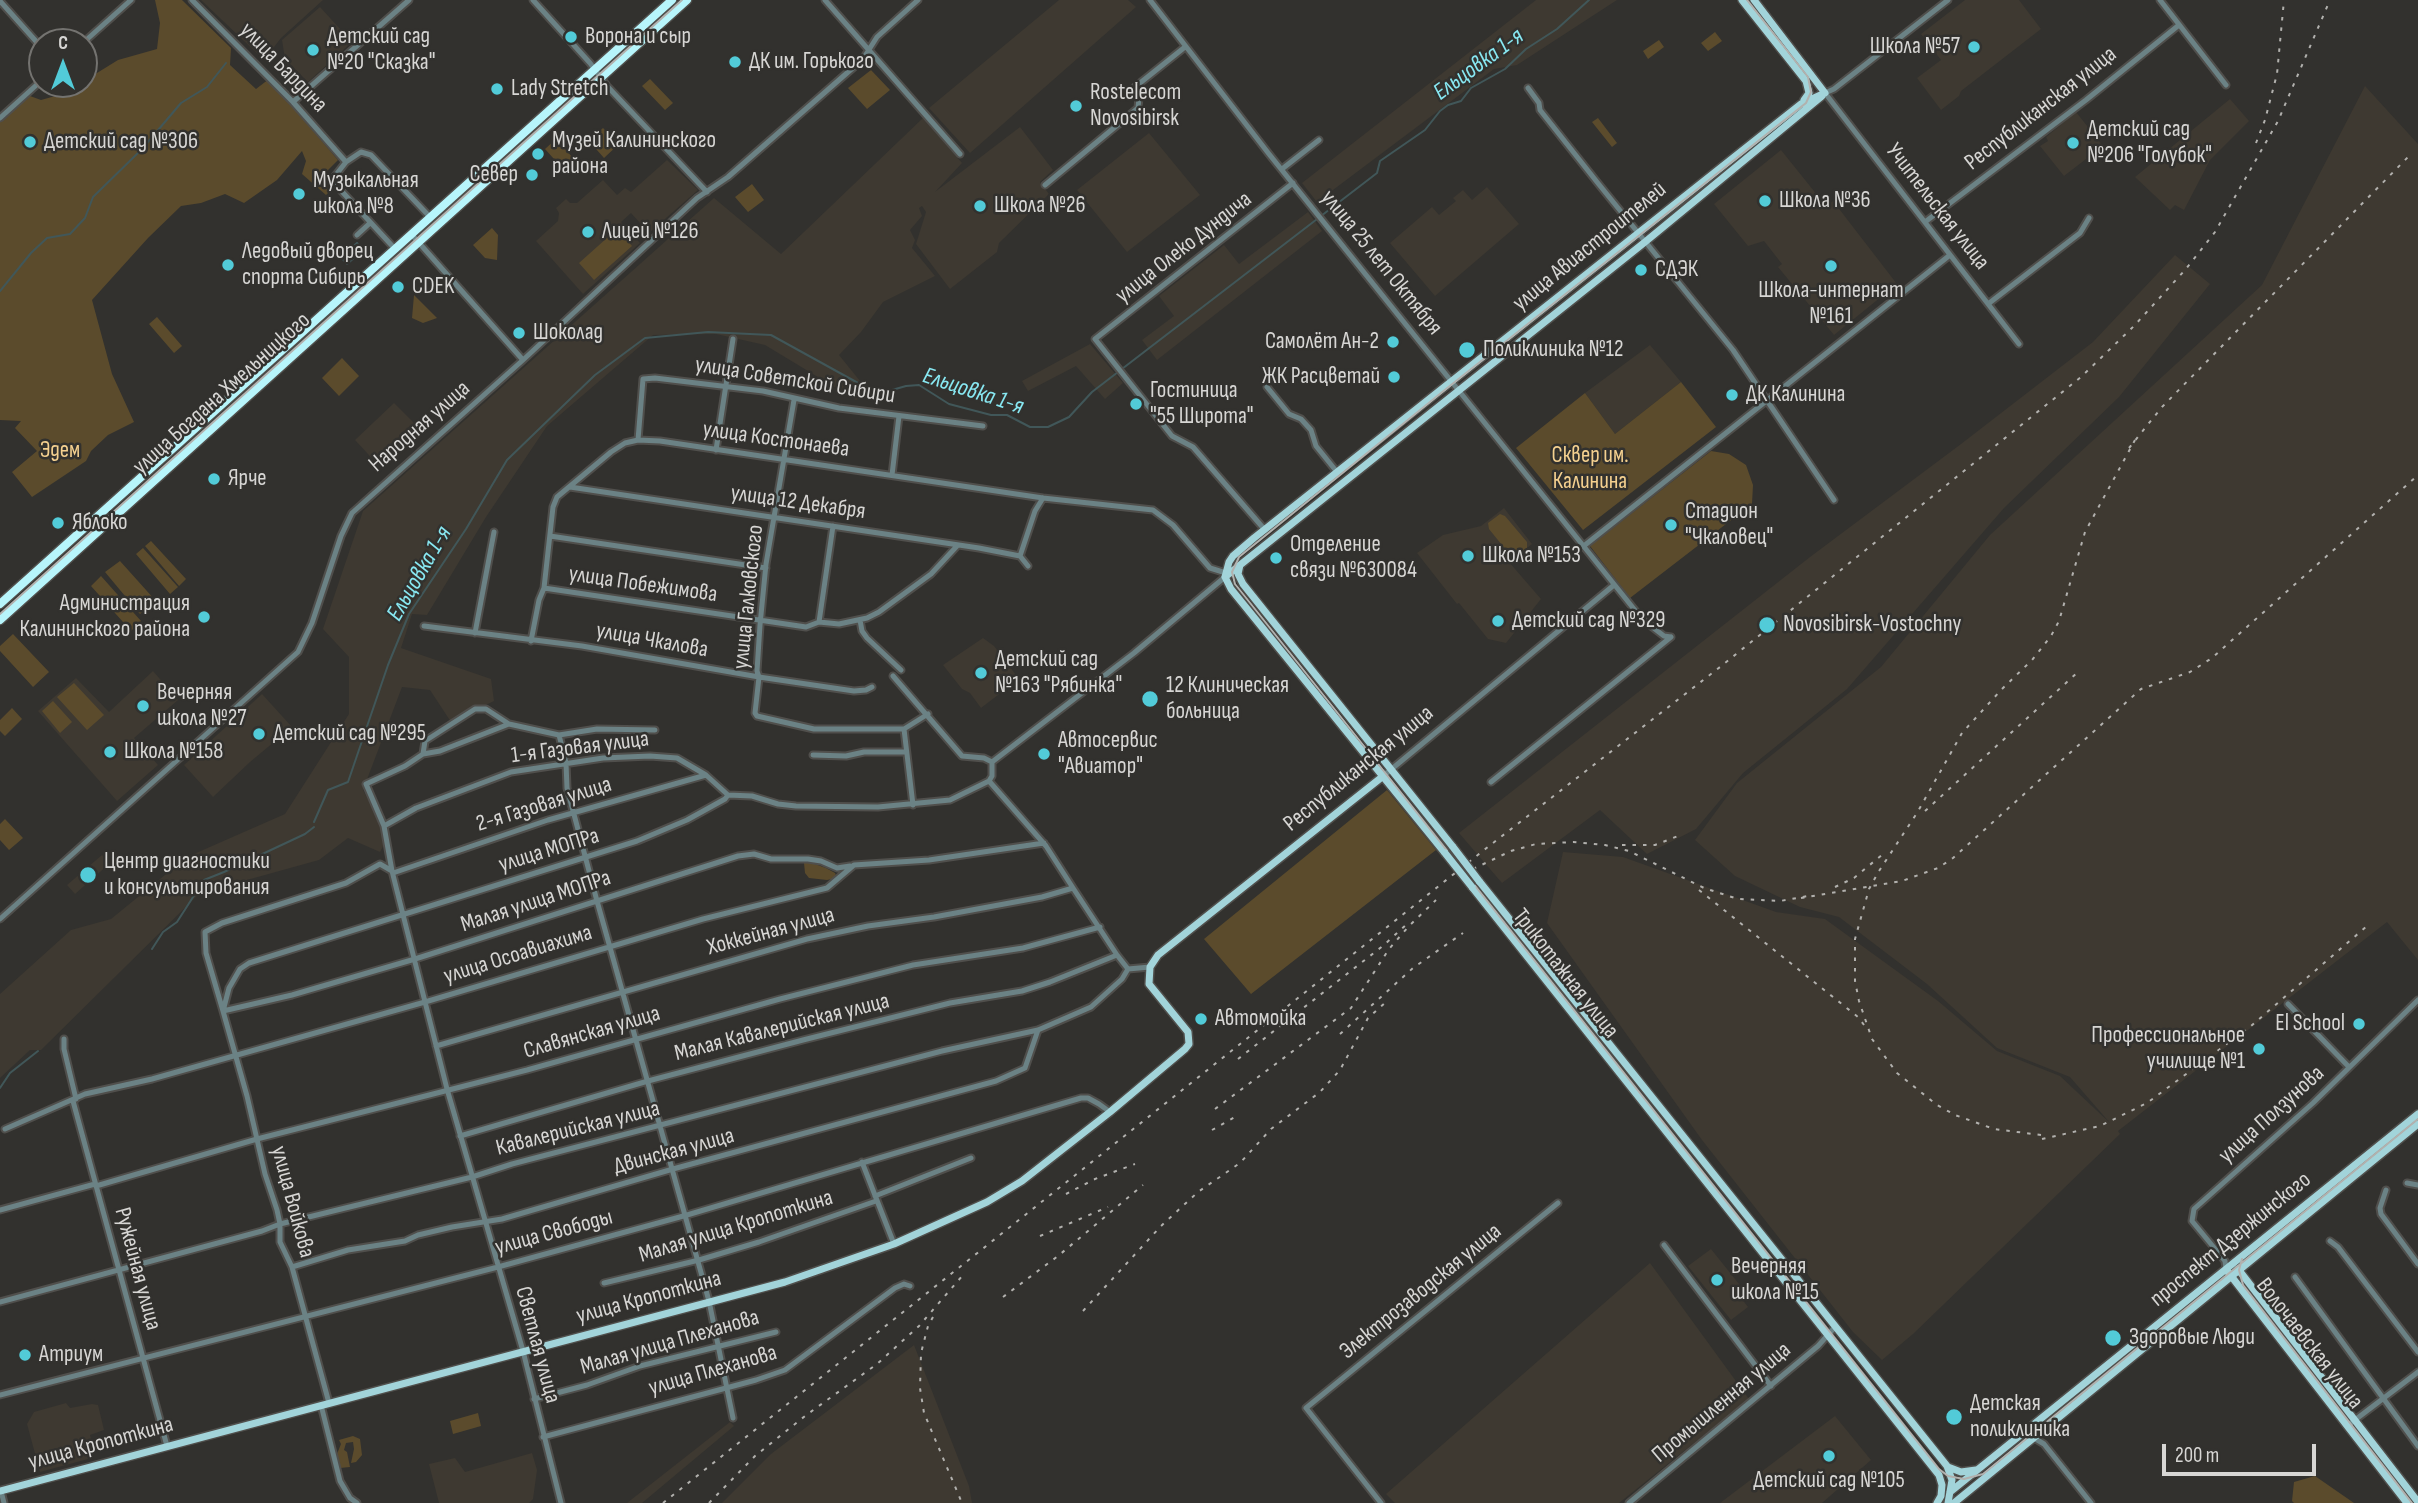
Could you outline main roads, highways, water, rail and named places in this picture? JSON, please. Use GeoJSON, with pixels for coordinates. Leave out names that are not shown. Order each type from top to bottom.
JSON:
{"type":"FeatureCollection","features":[{"type":"Feature","properties":{"kind":"highway","name":"улица Богдана Хмельницкого"},"geometry":{"type":"LineString","coordinates":[[0,604],[672,0]]}},
{"type":"Feature","properties":{"kind":"highway","name":"улица Богдана Хмельницкого"},"geometry":{"type":"LineString","coordinates":[[0,620],[687,0]]}},
{"type":"Feature","properties":{"kind":"main road","name":"Учительская улица"},"geometry":{"type":"LineString","coordinates":[[1742,0],[1809,86],[1825,93]]}},
{"type":"Feature","properties":{"kind":"main road","name":"Учительская улица"},"geometry":{"type":"LineString","coordinates":[[1754,0],[1825,93]]}},
{"type":"Feature","properties":{"kind":"main road"},"geometry":{"type":"LineString","coordinates":[[1801,104],[1808,95],[1809,86]]}},
{"type":"Feature","properties":{"kind":"main road","name":"улица Авиастроителей"},"geometry":{"type":"LineString","coordinates":[[1226,575],[1229,562],[1240,550],[1801,104],[1825,93]]}},
{"type":"Feature","properties":{"kind":"main road","name":"улица Авиастроителей"},"geometry":{"type":"LineString","coordinates":[[1226,575],[1645,242],[1813,106],[1825,93]]}},
{"type":"Feature","properties":{"kind":"main road","name":"Трикотажная улица"},"geometry":{"type":"LineString","coordinates":[[1240,550],[1239,557],[1243,562],[1238,574],[1240,580],[1947,1466],[1952,1480],[1952,1491]]}},
{"type":"Feature","properties":{"kind":"main road","name":"Трикотажная улица"},"geometry":{"type":"LineString","coordinates":[[1226,575],[1231,589],[1445,853],[1938,1475]]}},
{"type":"Feature","properties":{"kind":"main road"},"geometry":{"type":"LineString","coordinates":[[1310,688],[1310,680],[1318,679]]}},
{"type":"Feature","properties":{"kind":"main road","name":"Республиканская улица"},"geometry":{"type":"LineString","coordinates":[[1153,991],[1149,984],[1150,967],[1163,950],[1382,777]]}},
{"type":"Feature","properties":{"kind":"main road","name":"улица Кропоткина"},"geometry":{"type":"LineString","coordinates":[[1,1491],[818,1272],[894,1244],[997,1196],[1022,1181],[1177,1057],[1189,1044],[1188,1032],[1153,991]]}},
{"type":"Feature","properties":{"kind":"main road","name":"проспект Дзержинского"},"geometry":{"type":"LineString","coordinates":[[1937,1503],[2228,1264],[2418,1114]]}},
{"type":"Feature","properties":{"kind":"main road","name":"проспект Дзержинского"},"geometry":{"type":"LineString","coordinates":[[1954,1503],[2418,1124]]}},
{"type":"Feature","properties":{"kind":"main road","name":"Волочаевская улица"},"geometry":{"type":"LineString","coordinates":[[2228,1264],[2239,1270],[2417,1503]]}},
{"type":"Feature","properties":{"kind":"main road","name":"Волочаевская улица"},"geometry":{"type":"LineString","coordinates":[[2228,1264],[2232,1276],[2407,1503]]}},
{"type":"Feature","properties":{"kind":"main road"},"geometry":{"type":"LineString","coordinates":[[1947,1466],[1961,1472],[1977,1470]]}},
{"type":"Feature","properties":{"kind":"main road"},"geometry":{"type":"LineString","coordinates":[[1938,1475],[1963,1482],[1986,1477]]}},
{"type":"Feature","properties":{"kind":"main road"},"geometry":{"type":"LineString","coordinates":[[1937,1503],[1942,1485],[1938,1475]]}},
{"type":"Feature","properties":{"kind":"main road"},"geometry":{"type":"LineString","coordinates":[[1948,1503],[1952,1491]]}},
{"type":"Feature","properties":{"kind":"water"},"geometry":{"type":"Polygon","coordinates":[[[357,243],[363,250],[347,264],[341,257],[357,243]]]}},
{"type":"Feature","properties":{"kind":"waterway","name":"Ельцовка 1-я"},"geometry":{"type":"LineString","coordinates":[[314,822],[328,790],[348,782],[388,665],[409,614],[466,529],[507,460],[595,375],[645,338],[708,332],[771,335],[878,394],[919,385],[949,404],[991,415],[1007,415],[1030,427],[1048,427],[1069,417],[1092,392],[1377,173],[1380,161],[1425,130],[1440,111],[1461,101],[1471,88],[1505,69],[1526,49],[1557,29],[1589,0]]}},
{"type":"Feature","properties":{"kind":"waterway"},"geometry":{"type":"LineString","coordinates":[[0,291],[47,238],[70,234],[85,218],[93,197],[142,149],[181,103],[207,87],[226,63]]}},
{"type":"Feature","properties":{"kind":"waterway","name":"Ельцовка 1-я"},"geometry":{"type":"LineString","coordinates":[[152,949],[163,932],[177,922],[204,880],[305,834],[314,827]]}},
{"type":"Feature","properties":{"kind":"waterway","name":"Ельцовка 1-я"},"geometry":{"type":"LineString","coordinates":[[0,1088],[10,1073],[38,1051]]}},
{"type":"Feature","properties":{"kind":"tram line"},"geometry":{"type":"LineString","coordinates":[[0,614],[682,0]]}},
{"type":"Feature","properties":{"kind":"tram line"},"geometry":{"type":"LineString","coordinates":[[1747,0],[1808,77],[1811,92],[1806,103],[1239,557],[1232,572],[1235,584],[1939,1469],[1948,1476],[1964,1479],[1983,1474],[2418,1119]]}},
{"type":"Feature","properties":{"kind":"tram line"},"geometry":{"type":"LineString","coordinates":[[2242,1259],[2239,1270],[2243,1285],[2412,1503]]}},
{"type":"Feature","properties":{"kind":"railway"},"geometry":{"type":"LineString","coordinates":[[2256,143],[2277,74],[2284,0]]}},
{"type":"Feature","properties":{"kind":"railway"},"geometry":{"type":"LineString","coordinates":[[663,1503],[1484,850],[1720,667],[2081,377],[2134,326],[2215,232],[2278,121],[2330,0]]}},
{"type":"Feature","properties":{"kind":"railway"},"geometry":{"type":"LineString","coordinates":[[2129,448],[2162,407],[2410,155]]}},
{"type":"Feature","properties":{"kind":"railway"},"geometry":{"type":"LineString","coordinates":[[2041,1135],[1994,1129],[1955,1115],[1937,1105],[1897,1073],[1872,1039],[1859,1001],[1855,981],[1855,939],[1869,889],[1917,813],[1962,733],[2032,660],[2051,636],[2059,621],[2085,532],[2135,440]]}},
{"type":"Feature","properties":{"kind":"railway"},"geometry":{"type":"LineString","coordinates":[[1801,898],[1902,881],[1938,868],[1953,858],[2141,689],[2190,672],[2212,658],[2418,475]]}},
{"type":"Feature","properties":{"kind":"railway"},"geometry":{"type":"LineString","coordinates":[[1925,811],[2078,672]]}},
{"type":"Feature","properties":{"kind":"railway"},"geometry":{"type":"LineString","coordinates":[[1622,845],[1655,845],[1678,836]]}},
{"type":"Feature","properties":{"kind":"railway"},"geometry":{"type":"LineString","coordinates":[[1473,869],[1511,851],[1536,844],[1573,842],[1605,845],[1629,851],[1704,888],[1738,899],[1780,901],[1808,896]]}},
{"type":"Feature","properties":{"kind":"railway"},"geometry":{"type":"LineString","coordinates":[[1835,887],[1854,878],[1883,854]]}},
{"type":"Feature","properties":{"kind":"railway"},"geometry":{"type":"LineString","coordinates":[[1699,890],[1858,1017],[1864,1025]]}},
{"type":"Feature","properties":{"kind":"railway"},"geometry":{"type":"LineString","coordinates":[[1215,1109],[1351,1008],[1389,949],[1436,900]]}},
{"type":"Feature","properties":{"kind":"railway"},"geometry":{"type":"LineString","coordinates":[[1238,1059],[1384,945],[1408,923]]}},
{"type":"Feature","properties":{"kind":"railway"},"geometry":{"type":"LineString","coordinates":[[2042,1139],[2100,1126],[2147,1103],[2251,1026],[2367,926]]}},
{"type":"Feature","properties":{"kind":"railway"},"geometry":{"type":"LineString","coordinates":[[1340,1034],[1413,968],[1463,933]]}},
{"type":"Feature","properties":{"kind":"railway"},"geometry":{"type":"LineString","coordinates":[[1083,1311],[1161,1226],[1198,1192],[1240,1163],[1271,1129],[1320,1092],[1340,1070],[1368,1018],[1387,1001]]}},
{"type":"Feature","properties":{"kind":"railway"},"geometry":{"type":"LineString","coordinates":[[1212,1130],[1235,1117]]}},
{"type":"Feature","properties":{"kind":"railway"},"geometry":{"type":"LineString","coordinates":[[1066,1194],[1095,1179],[1135,1164]]}},
{"type":"Feature","properties":{"kind":"railway"},"geometry":{"type":"LineString","coordinates":[[1003,1297],[1058,1256],[1143,1185]]}},
{"type":"Feature","properties":{"kind":"railway"},"geometry":{"type":"LineString","coordinates":[[1040,1236],[1108,1207]]}},
{"type":"Feature","properties":{"kind":"railway"},"geometry":{"type":"LineString","coordinates":[[709,1503],[755,1456],[877,1364],[919,1326],[963,1275]]}},
{"type":"Feature","properties":{"kind":"railway"},"geometry":{"type":"LineString","coordinates":[[933,1317],[921,1353],[920,1388],[924,1413],[962,1503]]}},
{"type":"Feature","properties":{"kind":"place","name":"Ворона и сыр"},"geometry":{"type":"Point","coordinates":[571,37]}},
{"type":"Feature","properties":{"kind":"place","name":"Школа №57"},"geometry":{"type":"Point","coordinates":[1974,47]}},
{"type":"Feature","properties":{"kind":"place","name":"Детский сад №20 \"Сказка\""},"geometry":{"type":"Point","coordinates":[313,50]}},
{"type":"Feature","properties":{"kind":"place","name":"ДК им. Горького"},"geometry":{"type":"Point","coordinates":[735,62]}},
{"type":"Feature","properties":{"kind":"place","name":"Lady Stretch"},"geometry":{"type":"Point","coordinates":[497,89]}},
{"type":"Feature","properties":{"kind":"place","name":"Rostelecom Novosibirsk"},"geometry":{"type":"Point","coordinates":[1076,106]}},
{"type":"Feature","properties":{"kind":"place","name":"Детский сад №306"},"geometry":{"type":"Point","coordinates":[30,142]}},
{"type":"Feature","properties":{"kind":"place","name":"Детский сад №206 \"Голубок\""},"geometry":{"type":"Point","coordinates":[2073,143]}},
{"type":"Feature","properties":{"kind":"place","name":"Музей Калининского района"},"geometry":{"type":"Point","coordinates":[538,154]}},
{"type":"Feature","properties":{"kind":"place","name":"Север"},"geometry":{"type":"Point","coordinates":[532,175]}},
{"type":"Feature","properties":{"kind":"place","name":"Музыкальная школа №8"},"geometry":{"type":"Point","coordinates":[299,194]}},
{"type":"Feature","properties":{"kind":"place","name":"Школа №36"},"geometry":{"type":"Point","coordinates":[1765,201]}},
{"type":"Feature","properties":{"kind":"place","name":"Школа №26"},"geometry":{"type":"Point","coordinates":[980,206]}},
{"type":"Feature","properties":{"kind":"place","name":"Лицей №126"},"geometry":{"type":"Point","coordinates":[588,232]}},
{"type":"Feature","properties":{"kind":"place","name":"Ледовый дворец спорта Сибирь"},"geometry":{"type":"Point","coordinates":[228,265]}},
{"type":"Feature","properties":{"kind":"place","name":"Школа-интернат №161"},"geometry":{"type":"Point","coordinates":[1831,266]}},
{"type":"Feature","properties":{"kind":"place","name":"СДЭК"},"geometry":{"type":"Point","coordinates":[1641,270]}},
{"type":"Feature","properties":{"kind":"place","name":"CDEK"},"geometry":{"type":"Point","coordinates":[398,287]}},
{"type":"Feature","properties":{"kind":"place","name":"Шоколад"},"geometry":{"type":"Point","coordinates":[519,333]}},
{"type":"Feature","properties":{"kind":"place","name":"Самолёт Ан-2"},"geometry":{"type":"Point","coordinates":[1393,342]}},
{"type":"Feature","properties":{"kind":"place","name":"Поликлиника №12"},"geometry":{"type":"Point","coordinates":[1467,350]}},
{"type":"Feature","properties":{"kind":"place","name":"ЖК Расцветай"},"geometry":{"type":"Point","coordinates":[1394,377]}},
{"type":"Feature","properties":{"kind":"place","name":"ДК Калинина"},"geometry":{"type":"Point","coordinates":[1732,395]}},
{"type":"Feature","properties":{"kind":"place","name":"Гостиница \"55 Широта\""},"geometry":{"type":"Point","coordinates":[1136,404]}},
{"type":"Feature","properties":{"kind":"place","name":"Ярче"},"geometry":{"type":"Point","coordinates":[214,479]}},
{"type":"Feature","properties":{"kind":"place","name":"Яблоко"},"geometry":{"type":"Point","coordinates":[58,523]}},
{"type":"Feature","properties":{"kind":"place","name":"Стадион \"Чкаловец\""},"geometry":{"type":"Point","coordinates":[1671,525]}},
{"type":"Feature","properties":{"kind":"place","name":"Школа №153"},"geometry":{"type":"Point","coordinates":[1468,556]}},
{"type":"Feature","properties":{"kind":"place","name":"Отделение связи №630084"},"geometry":{"type":"Point","coordinates":[1276,558]}},
{"type":"Feature","properties":{"kind":"place","name":"Администрация Калининского района"},"geometry":{"type":"Point","coordinates":[204,617]}},
{"type":"Feature","properties":{"kind":"place","name":"Детский сад №329"},"geometry":{"type":"Point","coordinates":[1498,621]}},
{"type":"Feature","properties":{"kind":"place","name":"Novosibirsk-Vostochny"},"geometry":{"type":"Point","coordinates":[1767,625]}},
{"type":"Feature","properties":{"kind":"place","name":"Детский сад №163 \"Рябинка\""},"geometry":{"type":"Point","coordinates":[981,673]}},
{"type":"Feature","properties":{"kind":"place","name":"12 Клиническая больница"},"geometry":{"type":"Point","coordinates":[1150,699]}},
{"type":"Feature","properties":{"kind":"place","name":"Вечерняя школа №27"},"geometry":{"type":"Point","coordinates":[143,706]}},
{"type":"Feature","properties":{"kind":"place","name":"Детский сад №295"},"geometry":{"type":"Point","coordinates":[259,734]}},
{"type":"Feature","properties":{"kind":"place","name":"Школа №158"},"geometry":{"type":"Point","coordinates":[110,752]}},
{"type":"Feature","properties":{"kind":"place","name":"Автосервис \"Авиатор\""},"geometry":{"type":"Point","coordinates":[1044,754]}},
{"type":"Feature","properties":{"kind":"place","name":"Центр диагностики и консультирования"},"geometry":{"type":"Point","coordinates":[88,875]}},
{"type":"Feature","properties":{"kind":"place","name":"Автомойка"},"geometry":{"type":"Point","coordinates":[1201,1019]}},
{"type":"Feature","properties":{"kind":"place","name":"El School"},"geometry":{"type":"Point","coordinates":[2359,1024]}},
{"type":"Feature","properties":{"kind":"place","name":"Профессиональное училище №1"},"geometry":{"type":"Point","coordinates":[2259,1049]}},
{"type":"Feature","properties":{"kind":"place","name":"Вечерняя школа №15"},"geometry":{"type":"Point","coordinates":[1717,1280]}},
{"type":"Feature","properties":{"kind":"place","name":"Здоровые Люди"},"geometry":{"type":"Point","coordinates":[2113,1338]}},
{"type":"Feature","properties":{"kind":"place","name":"Атриум"},"geometry":{"type":"Point","coordinates":[25,1355]}},
{"type":"Feature","properties":{"kind":"place","name":"Детская поликлиника"},"geometry":{"type":"Point","coordinates":[1954,1417]}},
{"type":"Feature","properties":{"kind":"place","name":"Детский сад №105"},"geometry":{"type":"Point","coordinates":[1829,1456]}},
{"type":"Feature","properties":{"kind":"park label","name":"Эдем"},"geometry":{"type":"Point","coordinates":[60,451]}},
{"type":"Feature","properties":{"kind":"park label","name":"Сквер им. Калинина"},"geometry":{"type":"Point","coordinates":[1590,469]}}]}
